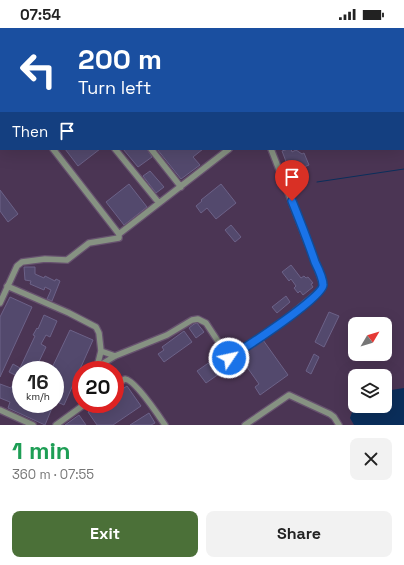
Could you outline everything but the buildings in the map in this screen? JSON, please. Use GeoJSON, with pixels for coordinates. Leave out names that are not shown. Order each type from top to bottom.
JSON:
{"type":"FeatureCollection","features":[{"type":"Feature","properties":{"kind":"lane"},"geometry":{"type":"LineString","coordinates":[[54,150],[119,234]]}},
{"type":"Feature","properties":{"kind":"lane"},"geometry":{"type":"LineString","coordinates":[[117,150],[159,203]]}},
{"type":"Feature","properties":{"kind":"lane"},"geometry":{"type":"LineString","coordinates":[[152,150],[181,187]]}},
{"type":"Feature","properties":{"kind":"lane"},"geometry":{"type":"LineString","coordinates":[[0,303],[16,266],[20,262],[45,259],[67,260],[89,243],[119,238],[119,234],[228,150]]}},
{"type":"Feature","properties":{"kind":"lane"},"geometry":{"type":"LineString","coordinates":[[108,361],[115,356],[167,335],[195,319],[206,323],[229,358],[280,324],[322,290],[323,284],[317,267],[271,150]]}},
{"type":"Feature","properties":{"kind":"lane"},"geometry":{"type":"LineString","coordinates":[[7,286],[94,325],[100,333],[101,351],[99,361]]}},
{"type":"Feature","properties":{"kind":"lane"},"geometry":{"type":"LineString","coordinates":[[101,351],[115,356]]}},
{"type":"Feature","properties":{"kind":"lane"},"geometry":{"type":"LineString","coordinates":[[124,380],[130,380],[149,402],[165,425]]}},
{"type":"Feature","properties":{"kind":"lane"},"geometry":{"type":"LineString","coordinates":[[244,425],[290,395],[330,414],[339,425]]}},
{"type":"Feature","properties":{"kind":"lane"},"geometry":{"type":"LineString","coordinates":[[0,410],[33,425]]}},
{"type":"Feature","properties":{"kind":"lane"},"geometry":{"type":"LineString","coordinates":[[56,425],[72,412]]}},
{"type":"Feature","properties":{"kind":"water"},"geometry":{"type":"Polygon","coordinates":[[[404,388],[404,425],[354,425],[350,418],[352,413],[392,413],[392,390],[404,388]]]}},
{"type":"Feature","properties":{"kind":"waterway"},"geometry":{"type":"LineString","coordinates":[[317,182],[404,169]]}},
{"type":"Feature","properties":{"kind":"route"},"geometry":{"type":"LineString","coordinates":[[229,358],[280,324],[321,291],[323,284],[303,227],[292,201]]}}]}
